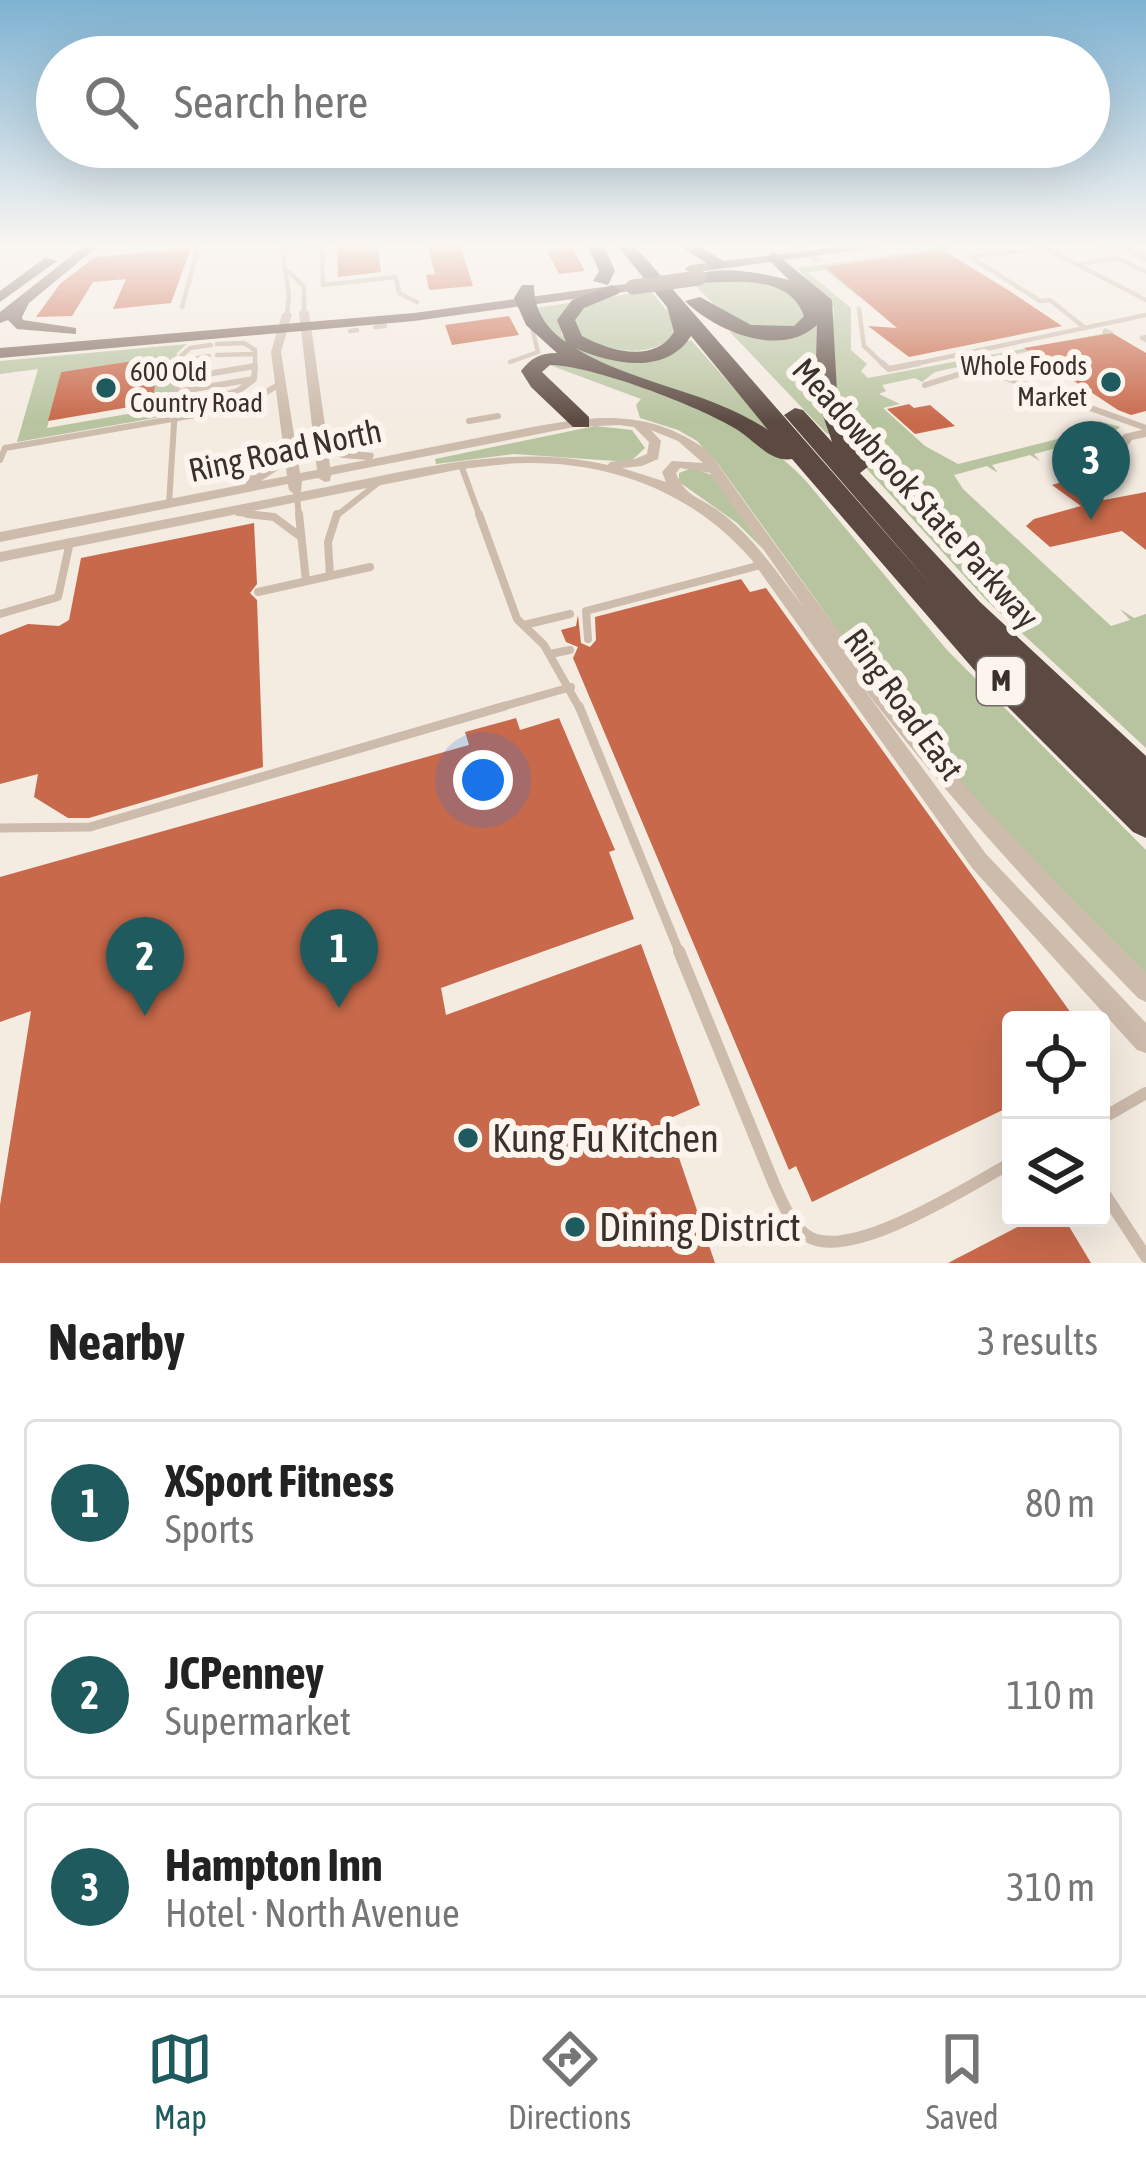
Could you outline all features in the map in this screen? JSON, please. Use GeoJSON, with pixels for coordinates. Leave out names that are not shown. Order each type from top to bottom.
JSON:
{"type":"FeatureCollection","features":[{"type":"Feature","properties":{"kind":"highway"},"geometry":{"type":"LineString","coordinates":[[528,304],[559,348],[578,359],[740,421],[785,454],[867,531]]}},
{"type":"Feature","properties":{"kind":"highway"},"geometry":{"type":"LineString","coordinates":[[578,304],[566,320],[574,339],[605,353],[647,356],[675,346],[684,335],[688,304]]}},
{"type":"Feature","properties":{"kind":"highway","name":"Meadowbrook State Parkway"},"geometry":{"type":"LineString","coordinates":[[701,304],[867,531],[1006,686],[1146,820]]}},
{"type":"Feature","properties":{"kind":"highway","name":"Meadowbrook State Parkway"},"geometry":{"type":"LineString","coordinates":[[703,304],[902,535],[1013,655],[1146,779]]}},
{"type":"Feature","properties":{"kind":"highway"},"geometry":{"type":"LineString","coordinates":[[707,304],[732,327],[758,334],[800,330],[814,317],[809,304]]}},
{"type":"Feature","properties":{"kind":"highway"},"geometry":{"type":"LineString","coordinates":[[826,304],[825,383],[830,410],[850,455],[902,535]]}},
{"type":"Feature","properties":{"kind":"highway"},"geometry":{"type":"LineString","coordinates":[[578,359],[539,361],[531,370],[534,379],[581,422]]}},
{"type":"Feature","properties":{"kind":"main road"},"geometry":{"type":"LineString","coordinates":[[0,319],[22,304]]}},
{"type":"Feature","properties":{"kind":"main road"},"geometry":{"type":"LineString","coordinates":[[22,304],[15,317],[17,324],[71,331]]}},
{"type":"Feature","properties":{"kind":"main road"},"geometry":{"type":"LineString","coordinates":[[0,353],[294,321],[404,304]]}},
{"type":"Feature","properties":{"kind":"main road"},"geometry":{"type":"LineString","coordinates":[[472,309],[481,304]]}},
{"type":"Feature","properties":{"kind":"main road"},"geometry":{"type":"LineString","coordinates":[[0,337],[518,304]]}},
{"type":"Feature","properties":{"kind":"street"},"geometry":{"type":"LineString","coordinates":[[294,321],[276,352],[297,497]]}},
{"type":"Feature","properties":{"kind":"street"},"geometry":{"type":"LineString","coordinates":[[294,321],[326,491]]}},
{"type":"Feature","properties":{"kind":"street","name":"Ring Road East"},"geometry":{"type":"LineString","coordinates":[[581,422],[634,423],[682,438],[715,469],[859,672],[967,801],[1146,990]]}},
{"type":"Feature","properties":{"kind":"street","name":"Ring Road North"},"geometry":{"type":"LineString","coordinates":[[0,537],[581,422]]}},
{"type":"Feature","properties":{"kind":"street"},"geometry":{"type":"LineString","coordinates":[[575,462],[630,465],[650,459],[655,441],[634,423]]}},
{"type":"Feature","properties":{"kind":"street"},"geometry":{"type":"LineString","coordinates":[[1121,445],[1146,430]]}},
{"type":"Feature","properties":{"kind":"street"},"geometry":{"type":"LineString","coordinates":[[319,441],[352,456],[434,450]]}},
{"type":"Feature","properties":{"kind":"street"},"geometry":{"type":"LineString","coordinates":[[224,494],[268,472],[289,446]]}},
{"type":"Feature","properties":{"kind":"street","name":"Ring Road North"},"geometry":{"type":"LineString","coordinates":[[0,557],[461,465],[513,460],[575,462]]}},
{"type":"Feature","properties":{"kind":"street","name":"Ring Road East"},"geometry":{"type":"LineString","coordinates":[[575,462],[675,489],[725,520],[763,565],[927,801],[1000,887],[1146,1041]]}},
{"type":"Feature","properties":{"kind":"street"},"geometry":{"type":"LineString","coordinates":[[675,489],[669,472],[677,464],[715,469]]}},
{"type":"Feature","properties":{"kind":"street"},"geometry":{"type":"LineString","coordinates":[[927,801],[967,801]]}},
{"type":"Feature","properties":{"kind":"lane"},"geometry":{"type":"LineString","coordinates":[[292,304],[294,321]]}},
{"type":"Feature","properties":{"kind":"lane"},"geometry":{"type":"LineString","coordinates":[[294,321],[299,304]]}},
{"type":"Feature","properties":{"kind":"lane"},"geometry":{"type":"LineString","coordinates":[[527,304],[538,352],[511,364],[539,361]]}},
{"type":"Feature","properties":{"kind":"lane"},"geometry":{"type":"LineString","coordinates":[[1056,304],[1071,313],[1062,314],[1085,328]]}},
{"type":"Feature","properties":{"kind":"lane"},"geometry":{"type":"LineString","coordinates":[[860,309],[864,346],[890,369],[1146,315]]}},
{"type":"Feature","properties":{"kind":"lane"},"geometry":{"type":"LineString","coordinates":[[375,327],[385,326]]}},
{"type":"Feature","properties":{"kind":"lane"},"geometry":{"type":"LineString","coordinates":[[169,504],[178,362],[190,348],[244,343],[255,354],[254,379],[238,391],[190,404],[191,416]]}},
{"type":"Feature","properties":{"kind":"lane"},"geometry":{"type":"LineString","coordinates":[[178,362],[255,354]]}},
{"type":"Feature","properties":{"kind":"lane"},"geometry":{"type":"LineString","coordinates":[[177,379],[255,366]]}},
{"type":"Feature","properties":{"kind":"lane"},"geometry":{"type":"LineString","coordinates":[[926,385],[979,368],[1146,430]]}},
{"type":"Feature","properties":{"kind":"lane"},"geometry":{"type":"LineString","coordinates":[[176,392],[254,379]]}},
{"type":"Feature","properties":{"kind":"lane"},"geometry":{"type":"LineString","coordinates":[[0,460],[5,448],[250,405],[280,384]]}},
{"type":"Feature","properties":{"kind":"lane"},"geometry":{"type":"LineString","coordinates":[[469,421],[499,416]]}},
{"type":"Feature","properties":{"kind":"lane"},"geometry":{"type":"LineString","coordinates":[[461,465],[523,625],[571,687],[774,1184],[797,1226],[812,1238],[847,1241],[1002,1168]]}},
{"type":"Feature","properties":{"kind":"lane"},"geometry":{"type":"LineString","coordinates":[[330,576],[325,540],[329,522],[350,500],[383,480]]}},
{"type":"Feature","properties":{"kind":"lane"},"geometry":{"type":"LineString","coordinates":[[297,497],[306,581]]}},
{"type":"Feature","properties":{"kind":"lane"},"geometry":{"type":"LineString","coordinates":[[212,513],[261,514],[283,522],[301,537]]}},
{"type":"Feature","properties":{"kind":"lane"},"geometry":{"type":"LineString","coordinates":[[0,614],[58,597],[70,541]]}},
{"type":"Feature","properties":{"kind":"lane"},"geometry":{"type":"LineString","coordinates":[[588,639],[586,611],[763,565]]}},
{"type":"Feature","properties":{"kind":"lane"},"geometry":{"type":"LineString","coordinates":[[258,592],[370,567]]}},
{"type":"Feature","properties":{"kind":"lane"},"geometry":{"type":"LineString","coordinates":[[523,625],[570,614]]}},
{"type":"Feature","properties":{"kind":"lane"},"geometry":{"type":"LineString","coordinates":[[550,654],[570,650]]}},
{"type":"Feature","properties":{"kind":"lane"},"geometry":{"type":"LineString","coordinates":[[0,828],[30,821],[64,829],[90,827],[571,687]]}},
{"type":"Feature","properties":{"kind":"lane"},"geometry":{"type":"LineString","coordinates":[[1110,1115],[1140,1103],[1146,1094]]}},
{"type":"Feature","properties":{"kind":"lane"},"geometry":{"type":"LineString","coordinates":[[1110,1202],[1146,1257]]}},
{"type":"Feature","properties":{"kind":"green space"},"geometry":{"type":"Polygon","coordinates":[[[573,304],[562,318],[561,335],[626,358],[691,340],[773,433],[581,355],[547,329],[535,308],[573,304]]]}},
{"type":"Feature","properties":{"kind":"green space"},"geometry":{"type":"Polygon","coordinates":[[[661,304],[676,322],[676,336],[640,350],[580,339],[571,317],[587,305],[661,304]]]}},
{"type":"Feature","properties":{"kind":"green space"},"geometry":{"type":"Polygon","coordinates":[[[714,304],[806,306],[803,323],[767,330],[740,324],[714,304]]]}},
{"type":"Feature","properties":{"kind":"green space"},"geometry":{"type":"Polygon","coordinates":[[[830,304],[851,308],[851,350],[867,364],[861,371],[868,378],[1102,334],[1104,328],[1114,332],[1146,325],[935,372],[922,382],[915,378],[882,385],[886,391],[879,394],[900,404],[883,408],[925,446],[958,464],[1101,428],[1099,421],[1120,427],[1097,446],[1087,440],[1034,454],[1040,461],[1030,455],[992,465],[998,473],[987,466],[954,475],[963,489],[1111,626],[1130,620],[1120,609],[1134,618],[1146,614],[1146,748],[986,600],[856,457],[842,430],[830,363],[834,308],[830,304]]]}},
{"type":"Feature","properties":{"kind":"green space"},"geometry":{"type":"Polygon","coordinates":[[[819,315],[816,355],[832,433],[827,434],[729,331],[772,337],[819,315]]]}},
{"type":"Feature","properties":{"kind":"green space"},"geometry":{"type":"Polygon","coordinates":[[[187,344],[177,353],[172,415],[17,442],[38,369],[0,374],[0,361],[187,344]],[[157,357],[61,372],[47,428],[139,412],[139,406],[153,403],[157,357]]]}},
{"type":"Feature","properties":{"kind":"green space"},"geometry":{"type":"Polygon","coordinates":[[[560,358],[722,419],[780,457],[806,481],[947,650],[1146,850],[1146,976],[984,809],[871,676],[697,441],[640,418],[636,405],[641,399],[544,363],[560,358]]]}},
{"type":"Feature","properties":{"kind":"green space"},"geometry":{"type":"Polygon","coordinates":[[[595,426],[632,430],[645,448],[630,462],[514,454],[436,464],[435,459],[595,426]]]}},
{"type":"Feature","properties":{"kind":"green space"},"geometry":{"type":"Polygon","coordinates":[[[692,468],[712,475],[764,550],[737,523],[679,482],[679,473],[692,468]]]}},
{"type":"Feature","properties":{"kind":"building"},"geometry":{"type":"Polygon","coordinates":[[[45,304],[79,304],[72,316],[36,317],[45,304]]]}},
{"type":"Feature","properties":{"kind":"building"},"geometry":{"type":"Polygon","coordinates":[[[115,304],[162,304],[113,309],[115,304]]]}},
{"type":"Feature","properties":{"kind":"building"},"geometry":{"type":"Polygon","coordinates":[[[869,304],[1029,304],[1062,326],[909,357],[868,326],[897,328],[869,304]]]}},
{"type":"Feature","properties":{"kind":"building"},"geometry":{"type":"Polygon","coordinates":[[[509,316],[519,335],[452,345],[445,325],[509,316]]]}},
{"type":"Feature","properties":{"kind":"building","name":"Whole Foods Market"},"geometry":{"type":"Polygon","coordinates":[[[1112,333],[1146,353],[1146,411],[1131,415],[1118,410],[1024,348],[1112,333]]]}},
{"type":"Feature","properties":{"kind":"building","name":"600 Old Country Road"},"geometry":{"type":"Polygon","coordinates":[[[158,357],[153,403],[48,421],[61,372],[158,357]]]}},
{"type":"Feature","properties":{"kind":"building"},"geometry":{"type":"Polygon","coordinates":[[[909,404],[914,408],[930,405],[955,426],[915,434],[887,409],[909,404]]]}},
{"type":"Feature","properties":{"kind":"building"},"geometry":{"type":"Polygon","coordinates":[[[1075,478],[1104,500],[1146,492],[1146,550],[1122,531],[1050,547],[1026,526],[1034,519],[1081,506],[1052,485],[1075,478]]]}},
{"type":"Feature","properties":{"kind":"building"},"geometry":{"type":"Polygon","coordinates":[[[254,523],[257,584],[250,593],[257,600],[263,767],[89,818],[68,818],[34,797],[38,774],[0,784],[0,635],[28,624],[59,626],[69,620],[81,558],[254,523]]]}},
{"type":"Feature","properties":{"kind":"building"},"geometry":{"type":"Polygon","coordinates":[[[741,579],[750,592],[766,588],[1070,1011],[1002,1011],[1002,1110],[812,1202],[796,1166],[789,1170],[573,658],[578,647],[566,642],[561,630],[576,626],[578,615],[581,643],[590,647],[596,640],[595,617],[741,579]]]}},
{"type":"Feature","properties":{"kind":"building"},"geometry":{"type":"Polygon","coordinates":[[[516,718],[520,730],[559,718],[615,850],[609,852],[634,919],[441,988],[446,1015],[641,944],[700,1105],[666,1120],[715,1263],[0,1263],[0,1205],[31,1011],[0,1022],[0,877],[469,745],[465,732],[516,718]]]}},
{"type":"Feature","properties":{"kind":"building"},"geometry":{"type":"Polygon","coordinates":[[[1018,1227],[1069,1227],[1091,1263],[948,1263],[1018,1227]]]}},
{"type":"Feature","properties":{"kind":"place","name":"Whole Foods Market"},"geometry":{"type":"Point","coordinates":[1111,382]}},
{"type":"Feature","properties":{"kind":"place","name":"600 Old Country Road"},"geometry":{"type":"Point","coordinates":[106,388]}},
{"type":"Feature","properties":{"kind":"place","name":"Hampton Inn"},"geometry":{"type":"Point","coordinates":[1091,520]}},
{"type":"Feature","properties":{"kind":"place","name":"XSport Fitness"},"geometry":{"type":"Point","coordinates":[339,1008]}},
{"type":"Feature","properties":{"kind":"place","name":"JCPenney"},"geometry":{"type":"Point","coordinates":[145,1016]}},
{"type":"Feature","properties":{"kind":"place","name":"Kung Fu Kitchen"},"geometry":{"type":"Point","coordinates":[468,1138]}},
{"type":"Feature","properties":{"kind":"place","name":"Dining District"},"geometry":{"type":"Point","coordinates":[575,1227]}}]}
